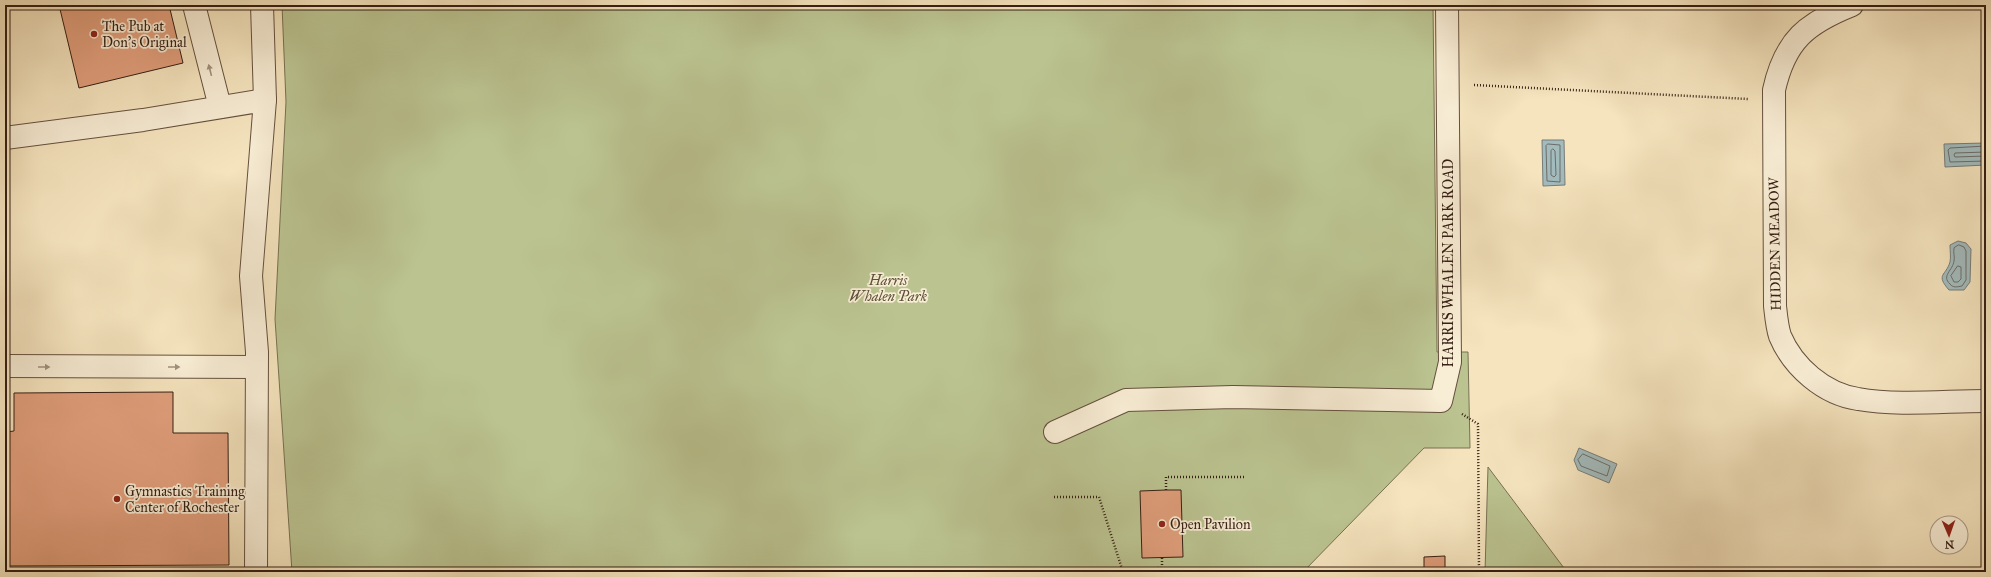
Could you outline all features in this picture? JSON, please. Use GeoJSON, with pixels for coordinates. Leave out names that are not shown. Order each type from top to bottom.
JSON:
{"type":"FeatureCollection","features":[{"type":"Feature","properties":{"kind":"street"},"geometry":{"type":"LineString","coordinates":[[194,5],[220,107]]}},
{"type":"Feature","properties":{"kind":"street"},"geometry":{"type":"LineString","coordinates":[[256,572],[256,367],[251,276],[265,100],[262,5]]}},
{"type":"Feature","properties":{"kind":"street","name":"HARRIS WHALEN PARK ROAD"},"geometry":{"type":"LineString","coordinates":[[1441,401],[1450,362],[1448,5]]}},
{"type":"Feature","properties":{"kind":"street","name":"HIDDEN MEADOW"},"geometry":{"type":"LineString","coordinates":[[1852,5],[1826,15],[1806,30],[1790,47],[1779,68],[1773,100],[1774,306],[1780,335],[1791,354],[1808,374],[1830,390],[1857,399],[1890,402],[1986,401]]}},
{"type":"Feature","properties":{"kind":"street"},"geometry":{"type":"LineString","coordinates":[[5,138],[143,120],[265,100]]}},
{"type":"Feature","properties":{"kind":"street"},"geometry":{"type":"LineString","coordinates":[[5,366],[256,367]]}},
{"type":"Feature","properties":{"kind":"street"},"geometry":{"type":"LineString","coordinates":[[1055,432],[1126,400],[1233,397],[1441,401]]}},
{"type":"Feature","properties":{"kind":"path"},"geometry":{"type":"LineString","coordinates":[[1449,83],[1773,100]]}},
{"type":"Feature","properties":{"kind":"path"},"geometry":{"type":"LineString","coordinates":[[1441,401],[1478,424],[1479,572]]}},
{"type":"Feature","properties":{"kind":"path"},"geometry":{"type":"LineString","coordinates":[[1166,490],[1166,477],[1245,477]]}},
{"type":"Feature","properties":{"kind":"path"},"geometry":{"type":"LineString","coordinates":[[1054,497],[1099,497],[1122,569],[1162,568]]}},
{"type":"Feature","properties":{"kind":"path"},"geometry":{"type":"LineString","coordinates":[[1162,558],[1162,568],[1166,572]]}},
{"type":"Feature","properties":{"kind":"green space","name":"Harris Whalen Park"},"geometry":{"type":"Polygon","coordinates":[[[282,5],[1433,5],[1437,352],[1468,352],[1470,448],[1424,448],[1303,572],[292,572],[275,319],[286,102],[282,5]]]}},
{"type":"Feature","properties":{"kind":"green space"},"geometry":{"type":"Polygon","coordinates":[[[1488,467],[1567,572],[1485,572],[1488,467]]]}},
{"type":"Feature","properties":{"kind":"water"},"geometry":{"type":"Polygon","coordinates":[[[1542,140],[1564,140],[1565,185],[1543,186],[1542,140]]]}},
{"type":"Feature","properties":{"kind":"water"},"geometry":{"type":"Polygon","coordinates":[[[1986,143],[1986,165],[1945,167],[1944,144],[1986,143]]]}},
{"type":"Feature","properties":{"kind":"water"},"geometry":{"type":"Polygon","coordinates":[[[1958,241],[1966,243],[1971,249],[1970,282],[1964,290],[1949,290],[1942,278],[1950,262],[1950,245],[1958,241]]]}},
{"type":"Feature","properties":{"kind":"water"},"geometry":{"type":"Polygon","coordinates":[[[1579,448],[1617,464],[1609,483],[1578,470],[1574,460],[1579,448]]]}},
{"type":"Feature","properties":{"kind":"building"},"geometry":{"type":"Polygon","coordinates":[[[59,5],[169,5],[183,63],[79,88],[59,5]]]}},
{"type":"Feature","properties":{"kind":"building","name":"Gymnastics Training Center of Rochester"},"geometry":{"type":"Polygon","coordinates":[[[173,392],[173,433],[228,433],[229,565],[7,566],[6,432],[14,431],[14,393],[173,392]]]}},
{"type":"Feature","properties":{"kind":"building","name":"Open Pavilion"},"geometry":{"type":"Polygon","coordinates":[[[1181,490],[1183,557],[1142,558],[1140,491],[1181,490]]]}},
{"type":"Feature","properties":{"kind":"building"},"geometry":{"type":"Polygon","coordinates":[[[1445,556],[1445,572],[1424,572],[1424,557],[1445,556]]]}},
{"type":"Feature","properties":{"kind":"place","name":"The Pub at Don's Original"},"geometry":{"type":"Point","coordinates":[94,34]}},
{"type":"Feature","properties":{"kind":"place","name":"Gymnastics Training Center of Rochester"},"geometry":{"type":"Point","coordinates":[117,499]}},
{"type":"Feature","properties":{"kind":"place","name":"Open Pavilion"},"geometry":{"type":"Point","coordinates":[1162,524]}}]}
